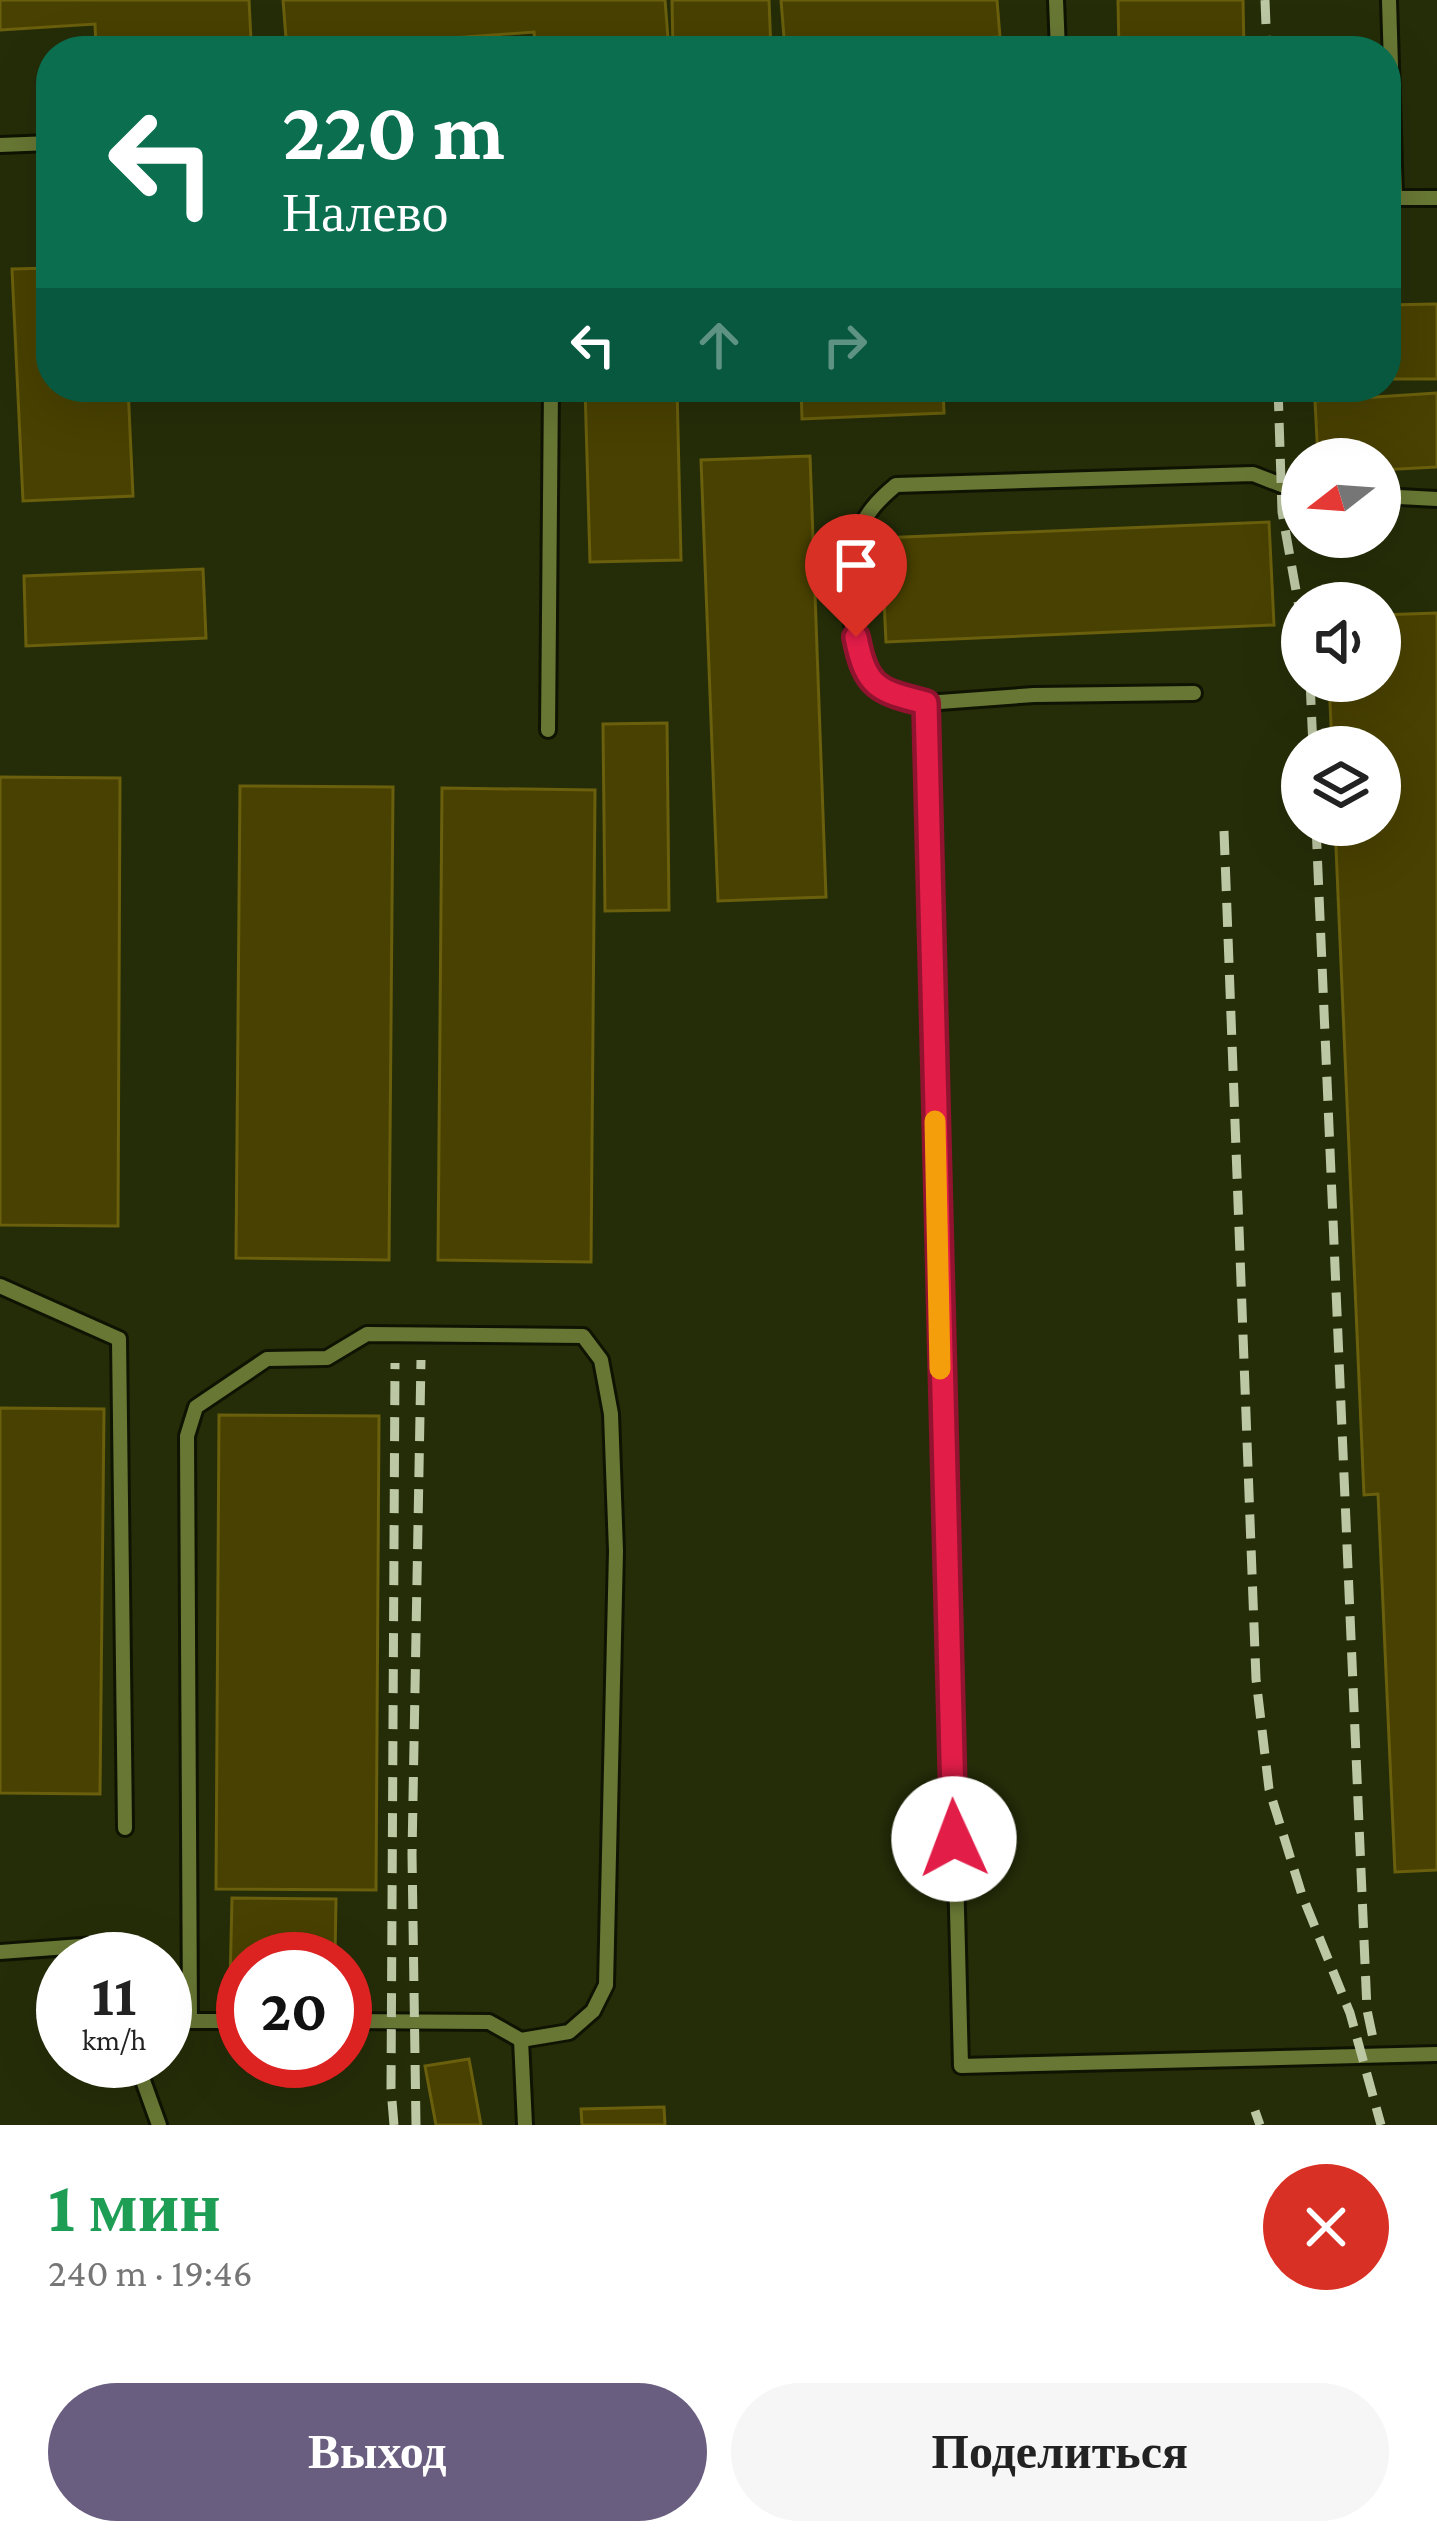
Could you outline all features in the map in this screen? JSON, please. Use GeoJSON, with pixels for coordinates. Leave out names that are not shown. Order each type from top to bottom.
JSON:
{"type":"FeatureCollection","features":[{"type":"Feature","properties":{"kind":"lane"},"geometry":{"type":"LineString","coordinates":[[1056,0],[1057,36]]}},
{"type":"Feature","properties":{"kind":"lane"},"geometry":{"type":"LineString","coordinates":[[1389,0],[1389,36]]}},
{"type":"Feature","properties":{"kind":"lane"},"geometry":{"type":"LineString","coordinates":[[0,145],[36,143]]}},
{"type":"Feature","properties":{"kind":"lane"},"geometry":{"type":"LineString","coordinates":[[1401,198],[1437,198]]}},
{"type":"Feature","properties":{"kind":"lane"},"geometry":{"type":"LineString","coordinates":[[548,730],[551,402]]}},
{"type":"Feature","properties":{"kind":"lane"},"geometry":{"type":"LineString","coordinates":[[1194,693],[1034,695],[926,703],[884,693],[862,665],[850,608],[854,540],[873,503],[896,484],[1252,474],[1281,485]]}},
{"type":"Feature","properties":{"kind":"lane"},"geometry":{"type":"LineString","coordinates":[[1401,497],[1437,499]]}},
{"type":"Feature","properties":{"kind":"lane"},"geometry":{"type":"LineString","coordinates":[[926,703],[961,2066],[1437,2054]]}},
{"type":"Feature","properties":{"kind":"lane"},"geometry":{"type":"LineString","coordinates":[[0,1286],[119,1339],[125,1828]]}},
{"type":"Feature","properties":{"kind":"lane"},"geometry":{"type":"LineString","coordinates":[[216,2020],[190,2020],[187,1436],[196,1407],[267,1359],[327,1358],[367,1334],[583,1336],[601,1360],[610,1414],[616,1551],[606,1984],[593,2011],[569,2032],[521,2039],[489,2022],[372,2020]]}},
{"type":"Feature","properties":{"kind":"lane"},"geometry":{"type":"LineString","coordinates":[[0,1952],[36,1949]]}},
{"type":"Feature","properties":{"kind":"lane"},"geometry":{"type":"LineString","coordinates":[[521,2039],[525,2125]]}},
{"type":"Feature","properties":{"kind":"lane"},"geometry":{"type":"LineString","coordinates":[[146,2088],[159,2125]]}},
{"type":"Feature","properties":{"kind":"building"},"geometry":{"type":"Polygon","coordinates":[[[0,0],[249,0],[251,36],[95,36],[95,24],[0,30],[0,0]]]}},
{"type":"Feature","properties":{"kind":"building"},"geometry":{"type":"Polygon","coordinates":[[[283,0],[665,0],[668,36],[534,36],[534,32],[286,36],[283,0]]]}},
{"type":"Feature","properties":{"kind":"building"},"geometry":{"type":"Polygon","coordinates":[[[672,0],[769,0],[770,36],[673,36],[672,0]]]}},
{"type":"Feature","properties":{"kind":"building"},"geometry":{"type":"Polygon","coordinates":[[[781,0],[997,0],[1000,36],[784,36],[781,0]]]}},
{"type":"Feature","properties":{"kind":"building"},"geometry":{"type":"Polygon","coordinates":[[[1118,0],[1243,0],[1244,36],[1119,36],[1118,0]]]}},
{"type":"Feature","properties":{"kind":"building"},"geometry":{"type":"Polygon","coordinates":[[[36,268],[36,402],[129,402],[133,496],[23,501],[12,269],[36,268]]]}},
{"type":"Feature","properties":{"kind":"building"},"geometry":{"type":"Polygon","coordinates":[[[1437,304],[1437,379],[1401,379],[1401,305],[1437,304]]]}},
{"type":"Feature","properties":{"kind":"building"},"geometry":{"type":"Polygon","coordinates":[[[1437,393],[1437,467],[1401,469],[1401,438],[1317,438],[1315,402],[1401,402],[1401,395],[1437,393]]]}},
{"type":"Feature","properties":{"kind":"building"},"geometry":{"type":"Polygon","coordinates":[[[585,402],[677,402],[681,560],[590,562],[585,402]]]}},
{"type":"Feature","properties":{"kind":"building"},"geometry":{"type":"Polygon","coordinates":[[[801,402],[944,402],[944,413],[802,419],[801,402]]]}},
{"type":"Feature","properties":{"kind":"building"},"geometry":{"type":"Polygon","coordinates":[[[810,456],[826,897],[718,901],[701,460],[810,456]]]}},
{"type":"Feature","properties":{"kind":"building"},"geometry":{"type":"Polygon","coordinates":[[[1269,522],[1274,625],[886,642],[881,538],[1269,522]]]}},
{"type":"Feature","properties":{"kind":"building"},"geometry":{"type":"Polygon","coordinates":[[[203,569],[206,638],[26,646],[24,576],[203,569]]]}},
{"type":"Feature","properties":{"kind":"building"},"geometry":{"type":"Polygon","coordinates":[[[1437,613],[1437,1870],[1395,1872],[1378,1494],[1364,1495],[1336,846],[1401,846],[1401,726],[1331,726],[1330,702],[1401,702],[1401,614],[1437,613]]]}},
{"type":"Feature","properties":{"kind":"building"},"geometry":{"type":"Polygon","coordinates":[[[667,723],[669,910],[605,911],[603,724],[667,723]]]}},
{"type":"Feature","properties":{"kind":"building"},"geometry":{"type":"Polygon","coordinates":[[[0,777],[120,778],[118,1226],[0,1225],[0,777]]]}},
{"type":"Feature","properties":{"kind":"building"},"geometry":{"type":"Polygon","coordinates":[[[240,786],[393,787],[389,1260],[236,1258],[240,786]]]}},
{"type":"Feature","properties":{"kind":"building"},"geometry":{"type":"Polygon","coordinates":[[[442,788],[595,790],[591,1262],[438,1260],[442,788]]]}},
{"type":"Feature","properties":{"kind":"building"},"geometry":{"type":"Polygon","coordinates":[[[0,1408],[104,1409],[100,1794],[0,1793],[0,1408]]]}},
{"type":"Feature","properties":{"kind":"building"},"geometry":{"type":"Polygon","coordinates":[[[219,1415],[379,1416],[376,1890],[216,1889],[219,1415]]]}},
{"type":"Feature","properties":{"kind":"building"},"geometry":{"type":"Polygon","coordinates":[[[232,1898],[336,1899],[335,1932],[231,1932],[232,1898]]]}},
{"type":"Feature","properties":{"kind":"building"},"geometry":{"type":"Polygon","coordinates":[[[469,2059],[481,2125],[436,2125],[425,2066],[469,2059]]]}},
{"type":"Feature","properties":{"kind":"building"},"geometry":{"type":"Polygon","coordinates":[[[664,2107],[665,2125],[582,2125],[581,2109],[664,2107]]]}},
{"type":"Feature","properties":{"kind":"railway"},"geometry":{"type":"LineString","coordinates":[[1265,0],[1266,36]]}},
{"type":"Feature","properties":{"kind":"railway"},"geometry":{"type":"LineString","coordinates":[[1278,402],[1282,512],[1294,582]]}},
{"type":"Feature","properties":{"kind":"railway"},"geometry":{"type":"LineString","coordinates":[[1311,702],[1312,726]]}},
{"type":"Feature","properties":{"kind":"railway"},"geometry":{"type":"LineString","coordinates":[[1224,831],[1256,1679],[1269,1789],[1302,1895],[1350,2013],[1381,2125]]}},
{"type":"Feature","properties":{"kind":"railway"},"geometry":{"type":"LineString","coordinates":[[1317,846],[1367,2010],[1374,2043]]}},
{"type":"Feature","properties":{"kind":"railway"},"geometry":{"type":"LineString","coordinates":[[416,2125],[412,1854],[421,1360]]}},
{"type":"Feature","properties":{"kind":"railway"},"geometry":{"type":"LineString","coordinates":[[394,2125],[395,1363]]}},
{"type":"Feature","properties":{"kind":"railway"},"geometry":{"type":"LineString","coordinates":[[1255,2111],[1260,2125]]}},
{"type":"Feature","properties":{"kind":"slow traffic"},"geometry":{"type":"LineString","coordinates":[[935,1121],[940,1369]]}},
{"type":"Feature","properties":{"kind":"route"},"geometry":{"type":"LineString","coordinates":[[856,637],[862,665],[884,693],[926,703],[954,1839]]}}]}
